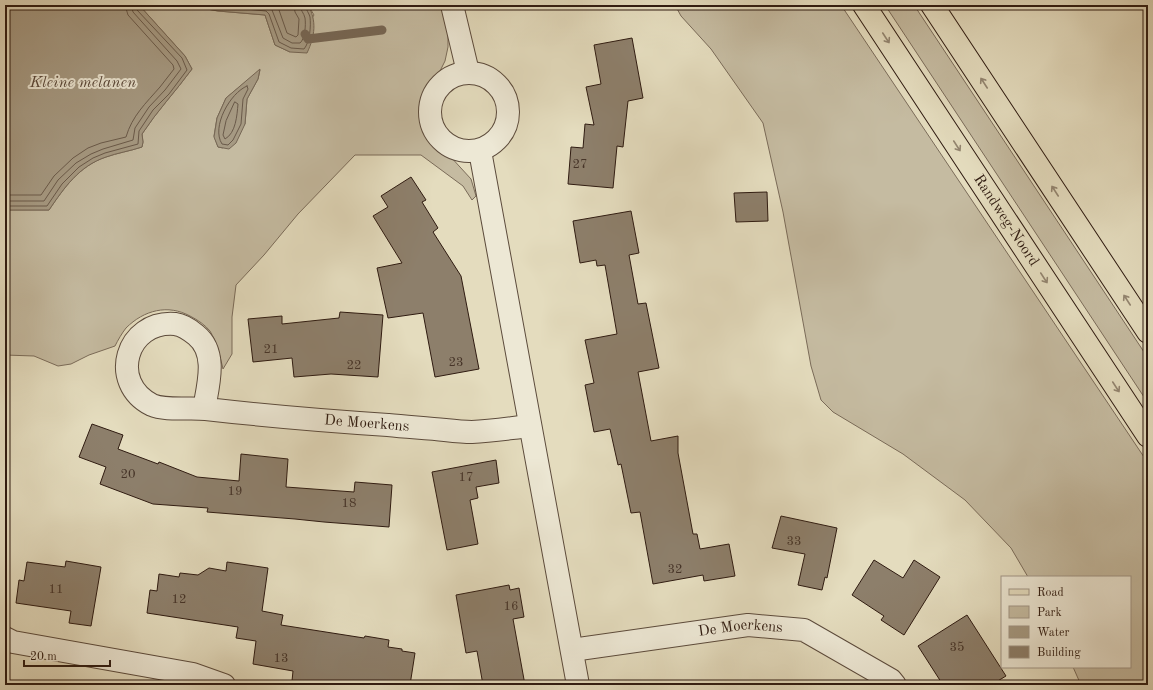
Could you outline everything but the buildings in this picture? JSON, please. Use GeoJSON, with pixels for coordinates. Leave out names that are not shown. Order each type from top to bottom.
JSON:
{"type":"FeatureCollection","features":[{"type":"Feature","properties":{"kind":"main road","name":"Randweg-Noord"},"geometry":{"type":"LineString","coordinates":[[864,5],[1148,436]]}},
{"type":"Feature","properties":{"kind":"main road"},"geometry":{"type":"LineString","coordinates":[[932,5],[1148,332]]}},
{"type":"Feature","properties":{"kind":"street"},"geometry":{"type":"LineString","coordinates":[[452,5],[468,72]]}},
{"type":"Feature","properties":{"kind":"street"},"geometry":{"type":"LineString","coordinates":[[468,72],[484,76],[498,85],[506,99],[508,115],[504,130],[494,143],[480,151],[463,152],[447,146],[435,134],[429,118],[430,101],[438,86],[452,76],[468,72]]}},
{"type":"Feature","properties":{"kind":"street"},"geometry":{"type":"LineString","coordinates":[[480,151],[578,685]]}},
{"type":"Feature","properties":{"kind":"street","name":"De Moerkens"},"geometry":{"type":"LineString","coordinates":[[204,409],[210,364],[208,350],[200,338],[190,329],[177,325],[163,324],[150,328],[138,336],[128,354],[127,375],[132,388],[141,398],[153,405],[167,408],[204,409],[248,414],[472,432],[530,426]]}},
{"type":"Feature","properties":{"kind":"street","name":"De Moerkens"},"geometry":{"type":"LineString","coordinates":[[572,650],[748,625],[804,630],[892,680],[895,685]]}},
{"type":"Feature","properties":{"kind":"street"},"geometry":{"type":"LineString","coordinates":[[5,638],[13,642],[194,674],[224,685]]}},
{"type":"Feature","properties":{"kind":"green space"},"geometry":{"type":"Polygon","coordinates":[[[139,5],[185,5],[218,11],[265,15],[275,45],[290,52],[314,15],[308,5],[437,5],[442,9],[448,34],[448,47],[445,61],[421,102],[421,117],[425,131],[435,144],[449,155],[471,179],[476,196],[472,200],[463,186],[421,155],[355,155],[298,214],[264,255],[236,285],[232,317],[232,354],[223,369],[210,331],[193,318],[182,312],[173,310],[156,311],[140,317],[126,328],[115,346],[89,355],[71,364],[58,366],[34,356],[5,355],[5,210],[49,210],[73,179],[88,166],[106,157],[142,147],[142,134],[192,69],[185,56],[139,5]],[[260,70],[226,98],[217,118],[214,136],[218,147],[223,148],[245,124],[247,99],[258,79],[260,70]]]}},
{"type":"Feature","properties":{"kind":"green space"},"geometry":{"type":"Polygon","coordinates":[[[675,5],[841,5],[1148,463],[1148,685],[1081,685],[1073,668],[1131,668],[1131,576],[1027,576],[1011,548],[965,500],[903,454],[833,412],[821,400],[811,366],[783,212],[763,123],[711,49],[681,16],[675,5]]]}},
{"type":"Feature","properties":{"kind":"green space"},"geometry":{"type":"Polygon","coordinates":[[[885,5],[914,5],[1148,358],[1148,403],[885,5]]]}},
{"type":"Feature","properties":{"kind":"water","name":"Kleine melanen"},"geometry":{"type":"Polygon","coordinates":[[[5,5],[139,5],[185,56],[192,69],[142,134],[142,147],[106,157],[88,166],[73,179],[49,210],[5,210],[5,5]]]}},
{"type":"Feature","properties":{"kind":"water"},"geometry":{"type":"Polygon","coordinates":[[[185,5],[308,5],[314,23],[312,41],[307,53],[290,52],[275,45],[265,15],[218,11],[185,5]]]}},
{"type":"Feature","properties":{"kind":"water"},"geometry":{"type":"Polygon","coordinates":[[[260,69],[258,79],[247,99],[245,124],[236,143],[229,149],[218,147],[214,137],[217,118],[226,98],[260,69]]]}},
{"type":"Feature","properties":{"kind":"waterway"},"geometry":{"type":"LineString","coordinates":[[305,34],[308,39],[382,30]]}}]}
